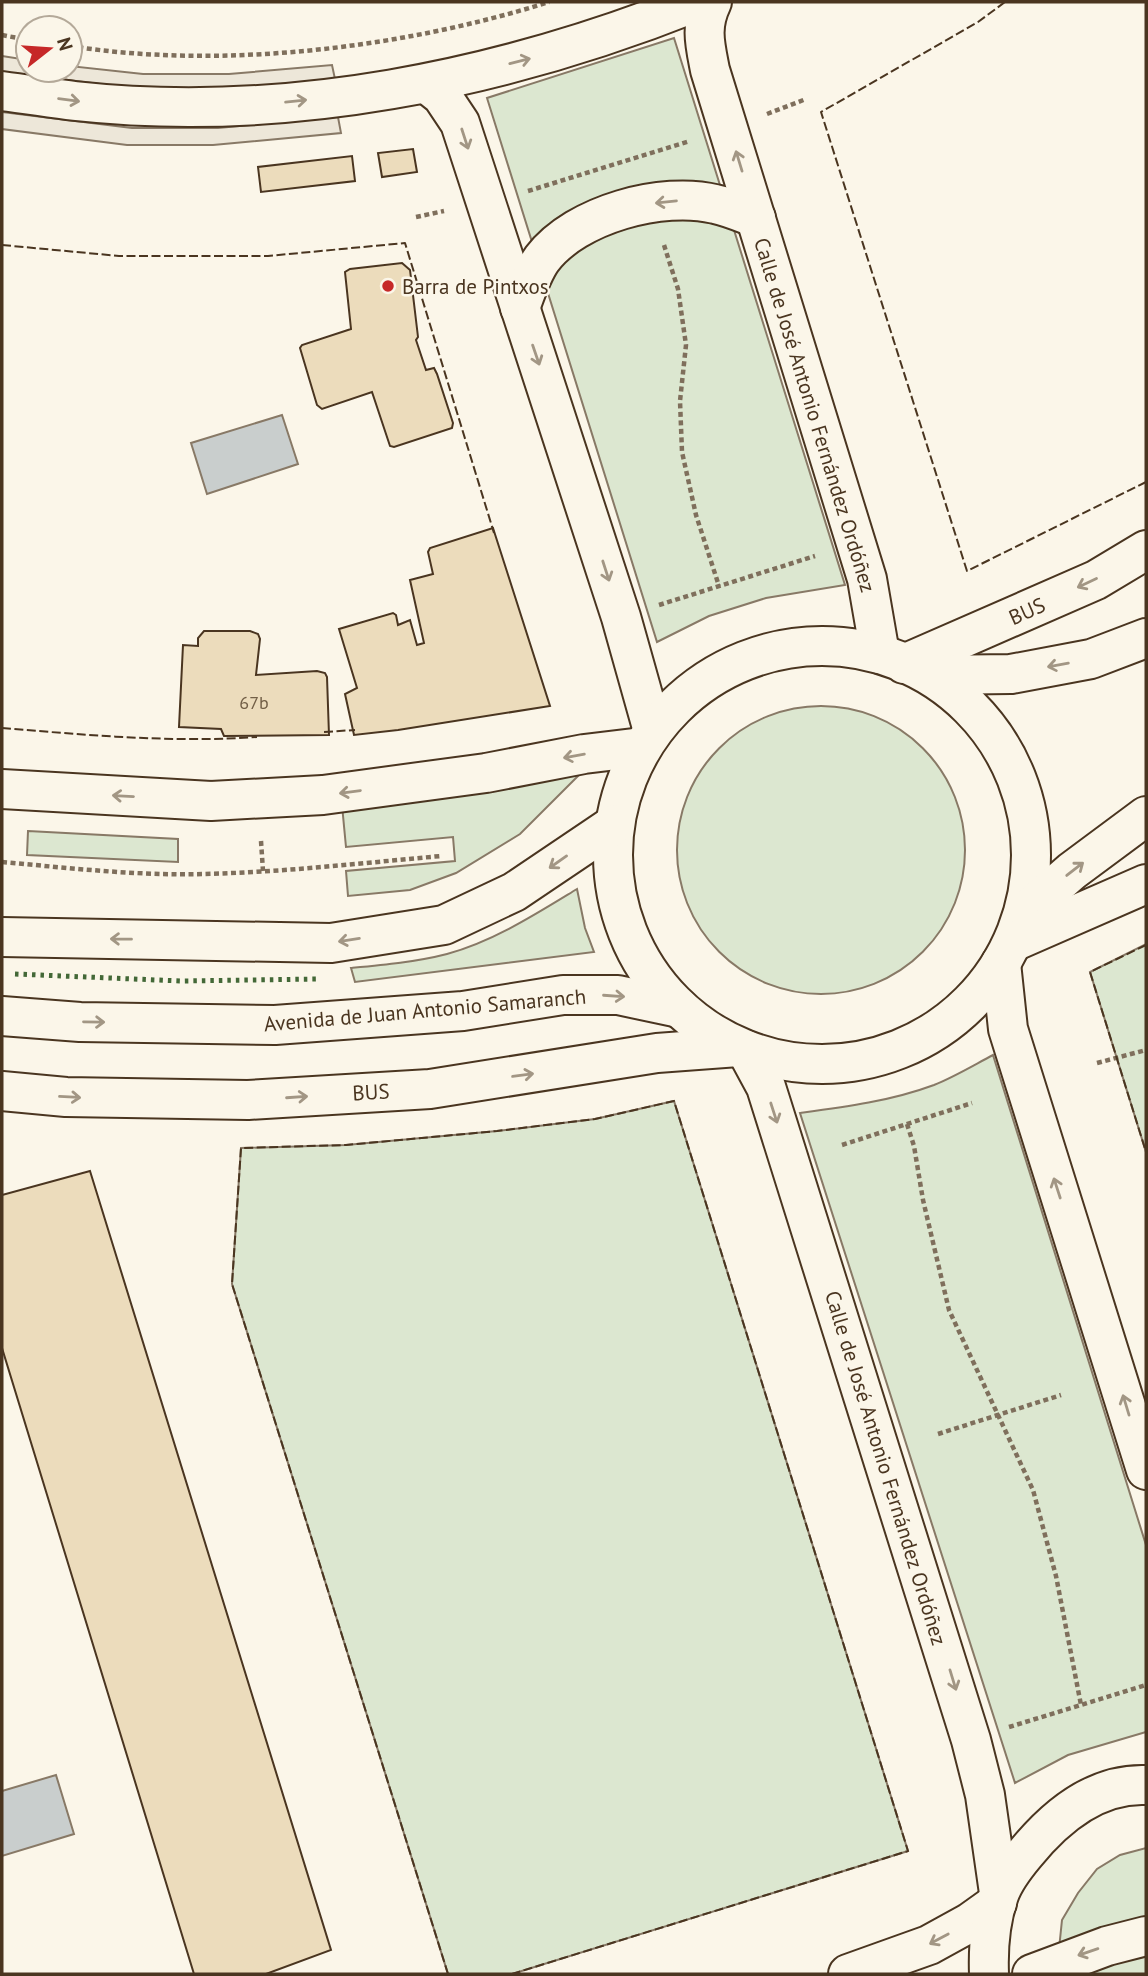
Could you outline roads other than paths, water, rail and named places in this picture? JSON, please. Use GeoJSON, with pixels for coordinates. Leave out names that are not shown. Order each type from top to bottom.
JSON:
{"type":"FeatureCollection","features":[{"type":"Feature","properties":{"kind":"street"},"geometry":{"type":"LineString","coordinates":[[2,91],[77,101],[220,106],[356,96],[427,84],[551,53],[696,2]]}},
{"type":"Feature","properties":{"kind":"street","name":"Calle de José Antonio Fernández Ordóñez"},"geometry":{"type":"LineString","coordinates":[[712,2],[705,17],[704,38],[710,70],[867,579],[904,664]]}},
{"type":"Feature","properties":{"kind":"street"},"geometry":{"type":"LineString","coordinates":[[427,84],[442,96],[460,123],[621,617],[647,739]]}},
{"type":"Feature","properties":{"kind":"street","name":"Calle de José Antonio Fernández Ordóñez"},"geometry":{"type":"LineString","coordinates":[[520,308],[542,258],[567,236],[601,217],[630,207],[674,200],[714,203],[756,218]]}},
{"type":"Feature","properties":{"kind":"street","name":"BUS"},"geometry":{"type":"LineString","coordinates":[[904,664],[1096,580],[1146,550]]}},
{"type":"Feature","properties":{"kind":"street"},"geometry":{"type":"LineString","coordinates":[[1146,638],[1091,659],[1011,674],[904,664],[837,644],[796,647],[754,655],[716,674],[683,698],[647,739],[615,824],[613,869],[623,924],[642,961],[679,1008],[702,1026],[742,1048],[790,1063],[827,1066],[862,1061],[917,1042],[965,1009],[1012,940],[1072,871],[1146,816]]}},
{"type":"Feature","properties":{"kind":"street"},"geometry":{"type":"LineString","coordinates":[[904,664],[972,710],[1005,754],[1025,805],[1031,859],[1012,940],[1008,1029],[1146,1470]]}},
{"type":"Feature","properties":{"kind":"street"},"geometry":{"type":"LineString","coordinates":[[2,789],[211,801],[323,796],[486,772],[647,739]]}},
{"type":"Feature","properties":{"kind":"street"},"geometry":{"type":"LineString","coordinates":[[2,937],[331,943],[444,925],[514,892],[615,824]]}},
{"type":"Feature","properties":{"kind":"street"},"geometry":{"type":"LineString","coordinates":[[1012,940],[1146,884]]}},
{"type":"Feature","properties":{"kind":"street","name":"Avenida de Juan Antonio Samaranch"},"geometry":{"type":"LineString","coordinates":[[2,1016],[80,1022],[275,1025],[463,1010],[563,995],[618,995],[679,1008]]}},
{"type":"Feature","properties":{"kind":"street","name":"Calle de José Antonio Fernández Ordóñez"},"geometry":{"type":"LineString","coordinates":[[742,1048],[766,1087],[971,1740],[985,1795],[998,1898]]}},
{"type":"Feature","properties":{"kind":"street","name":"BUS"},"geometry":{"type":"LineString","coordinates":[[2,1091],[66,1097],[261,1099],[430,1089],[657,1053],[742,1048]]}},
{"type":"Feature","properties":{"kind":"street"},"geometry":{"type":"LineString","coordinates":[[989,1974],[990,1930],[998,1898],[1016,1865],[1063,1814],[1112,1788],[1146,1784]]}},
{"type":"Feature","properties":{"kind":"street"},"geometry":{"type":"LineString","coordinates":[[848,1974],[929,1945],[969,1923],[998,1898]]}},
{"type":"Feature","properties":{"kind":"street"},"geometry":{"type":"LineString","coordinates":[[1032,1974],[1107,1946],[1146,1936]]}},
{"type":"Feature","properties":{"kind":"place","name":"Barra de Pintxos"},"geometry":{"type":"Point","coordinates":[388,286]}}]}
